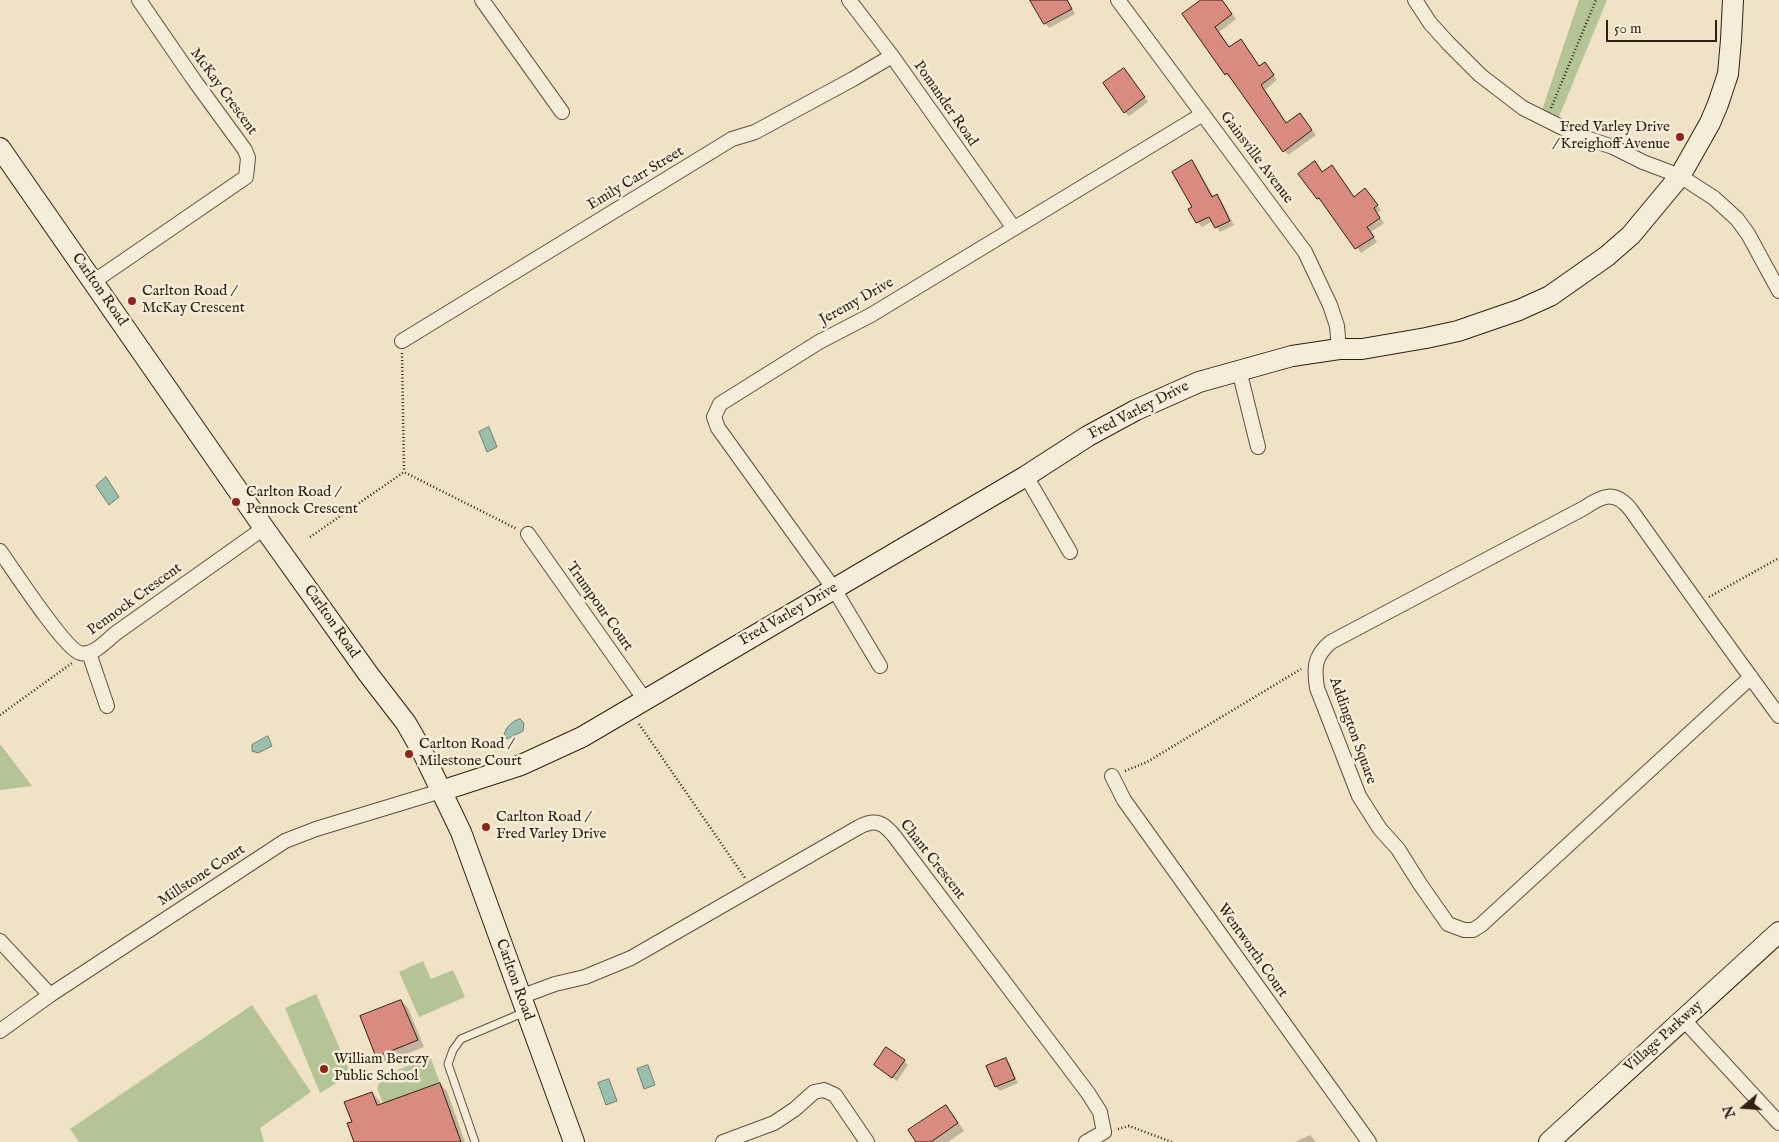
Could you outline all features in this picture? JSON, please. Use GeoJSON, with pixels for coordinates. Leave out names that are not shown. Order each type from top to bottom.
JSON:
{"type":"FeatureCollection","features":[{"type":"Feature","properties":{"kind":"street","name":"McKay Crescent"},"geometry":{"type":"LineString","coordinates":[[93,282],[246,177],[248,158],[245,150],[139,0]]}},
{"type":"Feature","properties":{"kind":"street"},"geometry":{"type":"LineString","coordinates":[[482,0],[562,112]]}},
{"type":"Feature","properties":{"kind":"street","name":"Pomander Road"},"geometry":{"type":"LineString","coordinates":[[849,0],[892,56],[1013,228]]}},
{"type":"Feature","properties":{"kind":"street","name":"Gainsville Avenue"},"geometry":{"type":"LineString","coordinates":[[1118,0],[1305,252],[1330,305],[1337,326],[1339,348]]}},
{"type":"Feature","properties":{"kind":"street"},"geometry":{"type":"LineString","coordinates":[[1415,0],[1430,23],[1448,43],[1480,74],[1523,108],[1577,135],[1680,176],[1714,198],[1737,219],[1748,234],[1779,291]]}},
{"type":"Feature","properties":{"kind":"street","name":"Fred Varley Drive"},"geometry":{"type":"LineString","coordinates":[[441,791],[521,765],[582,737],[1026,476],[1088,436],[1136,410],[1198,382],[1292,356],[1339,348],[1362,348],[1458,331],[1519,310],[1550,296],[1607,256],[1631,235],[1680,176],[1718,104],[1728,74],[1733,0]]}},
{"type":"Feature","properties":{"kind":"street","name":"Emily Carr Street"},"geometry":{"type":"LineString","coordinates":[[402,341],[732,139],[755,132],[892,56]]}},
{"type":"Feature","properties":{"kind":"street","name":"Jeremy Drive"},"geometry":{"type":"LineString","coordinates":[[880,666],[834,589],[722,435],[714,417],[720,404],[819,342],[871,314],[1203,114]]}},
{"type":"Feature","properties":{"kind":"street","name":"Carlton Road"},"geometry":{"type":"LineString","coordinates":[[0,148],[264,528],[406,723],[422,750],[461,832],[574,1142]]}},
{"type":"Feature","properties":{"kind":"street"},"geometry":{"type":"LineString","coordinates":[[1239,370],[1258,447]]}},
{"type":"Feature","properties":{"kind":"street"},"geometry":{"type":"LineString","coordinates":[[1026,476],[1070,552]]}},
{"type":"Feature","properties":{"kind":"street"},"geometry":{"type":"LineString","coordinates":[[1317,658],[1321,650],[1331,642],[1584,508],[1595,500],[1615,496],[1623,501],[1779,716]]}},
{"type":"Feature","properties":{"kind":"street","name":"Pennock Crescent"},"geometry":{"type":"LineString","coordinates":[[0,551],[54,626],[75,650],[85,653],[99,647],[264,528]]}},
{"type":"Feature","properties":{"kind":"street","name":"Trumpour Court"},"geometry":{"type":"LineString","coordinates":[[528,534],[637,704]]}},
{"type":"Feature","properties":{"kind":"street"},"geometry":{"type":"LineString","coordinates":[[85,653],[106,706]]}},
{"type":"Feature","properties":{"kind":"street","name":"Addington Square"},"geometry":{"type":"LineString","coordinates":[[1317,658],[1314,673],[1317,688],[1359,796],[1380,829],[1398,849],[1448,924],[1464,930],[1473,930],[1481,925],[1751,677]]}},
{"type":"Feature","properties":{"kind":"street","name":"Wentworth Court"},"geometry":{"type":"LineString","coordinates":[[1112,776],[1124,800],[1369,1142]]}},
{"type":"Feature","properties":{"kind":"street","name":"Millstone Court"},"geometry":{"type":"LineString","coordinates":[[0,1031],[50,995],[285,841],[316,829],[441,791]]}},
{"type":"Feature","properties":{"kind":"street","name":"Chant Crescent"},"geometry":{"type":"LineString","coordinates":[[523,1004],[555,984],[585,977],[631,958],[751,887],[869,821],[879,823],[887,828],[1088,1093],[1100,1112],[1104,1132]]}},
{"type":"Feature","properties":{"kind":"street","name":"Village Parkway"},"geometry":{"type":"LineString","coordinates":[[1549,1142],[1779,932]]}},
{"type":"Feature","properties":{"kind":"street"},"geometry":{"type":"LineString","coordinates":[[0,941],[50,995]]}},
{"type":"Feature","properties":{"kind":"street"},"geometry":{"type":"LineString","coordinates":[[1683,1019],[1779,1123]]}},
{"type":"Feature","properties":{"kind":"street"},"geometry":{"type":"LineString","coordinates":[[723,1142],[774,1123],[790,1113],[814,1092],[824,1090],[835,1095],[867,1142]]}},
{"type":"Feature","properties":{"kind":"street"},"geometry":{"type":"LineString","coordinates":[[1086,1142],[1104,1132]]}},
{"type":"Feature","properties":{"kind":"lane"},"geometry":{"type":"LineString","coordinates":[[475,1142],[448,1064],[453,1050],[461,1039],[523,1004]]}},
{"type":"Feature","properties":{"kind":"path"},"geometry":{"type":"LineString","coordinates":[[1547,119],[1596,0]]}},
{"type":"Feature","properties":{"kind":"path"},"geometry":{"type":"LineString","coordinates":[[402,341],[404,472]]}},
{"type":"Feature","properties":{"kind":"path"},"geometry":{"type":"LineString","coordinates":[[404,472],[528,534]]}},
{"type":"Feature","properties":{"kind":"path"},"geometry":{"type":"LineString","coordinates":[[310,537],[404,472]]}},
{"type":"Feature","properties":{"kind":"path"},"geometry":{"type":"LineString","coordinates":[[1696,604],[1779,558]]}},
{"type":"Feature","properties":{"kind":"path"},"geometry":{"type":"LineString","coordinates":[[0,715],[85,653]]}},
{"type":"Feature","properties":{"kind":"path"},"geometry":{"type":"LineString","coordinates":[[1112,776],[1147,762],[1286,679],[1317,658]]}},
{"type":"Feature","properties":{"kind":"path"},"geometry":{"type":"LineString","coordinates":[[637,704],[751,887]]}},
{"type":"Feature","properties":{"kind":"path"},"geometry":{"type":"LineString","coordinates":[[1104,1132],[1129,1126],[1172,1142]]}},
{"type":"Feature","properties":{"kind":"shaded area"},"geometry":{"type":"Polygon","coordinates":[[[1579,0],[1607,0],[1556,124],[1540,116],[1579,0]]]}},
{"type":"Feature","properties":{"kind":"shaded area"},"geometry":{"type":"Polygon","coordinates":[[[489,427],[497,447],[487,452],[479,432],[489,427]]]}},
{"type":"Feature","properties":{"kind":"shaded area"},"geometry":{"type":"Polygon","coordinates":[[[106,477],[119,497],[109,505],[96,486],[106,477]]]}},
{"type":"Feature","properties":{"kind":"shaded area"},"geometry":{"type":"Polygon","coordinates":[[[520,719],[524,723],[523,731],[507,739],[504,735],[506,730],[512,723],[520,719]]]}},
{"type":"Feature","properties":{"kind":"shaded area"},"geometry":{"type":"Polygon","coordinates":[[[268,736],[272,746],[258,753],[252,751],[252,745],[268,736]]]}},
{"type":"Feature","properties":{"kind":"shaded area"},"geometry":{"type":"Polygon","coordinates":[[[0,744],[32,786],[0,790],[0,744]]]}},
{"type":"Feature","properties":{"kind":"shaded area"},"geometry":{"type":"Polygon","coordinates":[[[423,961],[431,979],[453,970],[465,997],[419,1017],[399,972],[423,961]]]}},
{"type":"Feature","properties":{"kind":"shaded area"},"geometry":{"type":"Polygon","coordinates":[[[316,994],[351,1074],[320,1093],[285,1008],[316,994]]]}},
{"type":"Feature","properties":{"kind":"shaded area"},"geometry":{"type":"Polygon","coordinates":[[[252,1005],[311,1092],[260,1128],[264,1142],[79,1142],[70,1129],[252,1005]]]}},
{"type":"Feature","properties":{"kind":"shaded area"},"geometry":{"type":"Polygon","coordinates":[[[430,1056],[440,1083],[383,1103],[377,1088],[382,1077],[430,1056]]]}},
{"type":"Feature","properties":{"kind":"shaded area"},"geometry":{"type":"Polygon","coordinates":[[[648,1065],[655,1085],[644,1089],[637,1069],[648,1065]]]}},
{"type":"Feature","properties":{"kind":"shaded area"},"geometry":{"type":"Polygon","coordinates":[[[609,1079],[617,1101],[606,1105],[598,1083],[609,1079]]]}},
{"type":"Feature","properties":{"kind":"building"},"geometry":{"type":"Polygon","coordinates":[[[1030,0],[1067,0],[1072,9],[1044,24],[1030,0]]]}},
{"type":"Feature","properties":{"kind":"building"},"geometry":{"type":"Polygon","coordinates":[[[1201,0],[1222,0],[1232,14],[1215,27],[1229,47],[1241,39],[1259,66],[1265,62],[1274,75],[1261,85],[1286,123],[1300,113],[1312,130],[1283,152],[1182,14],[1201,0]]]}},
{"type":"Feature","properties":{"kind":"building"},"geometry":{"type":"Polygon","coordinates":[[[1124,68],[1145,97],[1124,113],[1103,83],[1124,68]]]}},
{"type":"Feature","properties":{"kind":"building"},"geometry":{"type":"Polygon","coordinates":[[[1192,160],[1212,197],[1217,194],[1230,221],[1215,228],[1209,217],[1196,223],[1188,209],[1192,207],[1172,172],[1192,160]]]}},
{"type":"Feature","properties":{"kind":"building"},"geometry":{"type":"Polygon","coordinates":[[[1315,161],[1322,172],[1332,165],[1354,197],[1365,188],[1378,205],[1374,208],[1380,218],[1367,227],[1374,237],[1355,249],[1319,198],[1317,199],[1298,174],[1315,161]]]}},
{"type":"Feature","properties":{"kind":"building"},"geometry":{"type":"Polygon","coordinates":[[[401,1000],[418,1040],[376,1057],[360,1016],[401,1000]]]}},
{"type":"Feature","properties":{"kind":"building"},"geometry":{"type":"Polygon","coordinates":[[[886,1047],[905,1060],[892,1078],[874,1065],[886,1047]]]}},
{"type":"Feature","properties":{"kind":"building"},"geometry":{"type":"Polygon","coordinates":[[[1006,1058],[1015,1079],[995,1087],[986,1066],[1006,1058]]]}},
{"type":"Feature","properties":{"kind":"building"},"geometry":{"type":"Polygon","coordinates":[[[440,1083],[461,1142],[354,1142],[347,1123],[352,1122],[344,1102],[372,1092],[377,1105],[440,1083]]]}},
{"type":"Feature","properties":{"kind":"building"},"geometry":{"type":"Polygon","coordinates":[[[946,1105],[958,1123],[931,1142],[916,1142],[908,1130],[946,1105]]]}},
{"type":"Feature","properties":{"kind":"place","name":"Fred Varley Drive / Kreighoff Avenue"},"geometry":{"type":"Point","coordinates":[1680,137]}},
{"type":"Feature","properties":{"kind":"place","name":"Carlton Road / McKay Crescent"},"geometry":{"type":"Point","coordinates":[132,301]}},
{"type":"Feature","properties":{"kind":"place","name":"Carlton Road / Pennock Crescent"},"geometry":{"type":"Point","coordinates":[236,502]}},
{"type":"Feature","properties":{"kind":"place","name":"Carlton Road / Milestone Court"},"geometry":{"type":"Point","coordinates":[409,754]}},
{"type":"Feature","properties":{"kind":"place","name":"Carlton Road / Fred Varley Drive"},"geometry":{"type":"Point","coordinates":[486,827]}},
{"type":"Feature","properties":{"kind":"place","name":"William Berczy Public School"},"geometry":{"type":"Point","coordinates":[324,1069]}}]}
